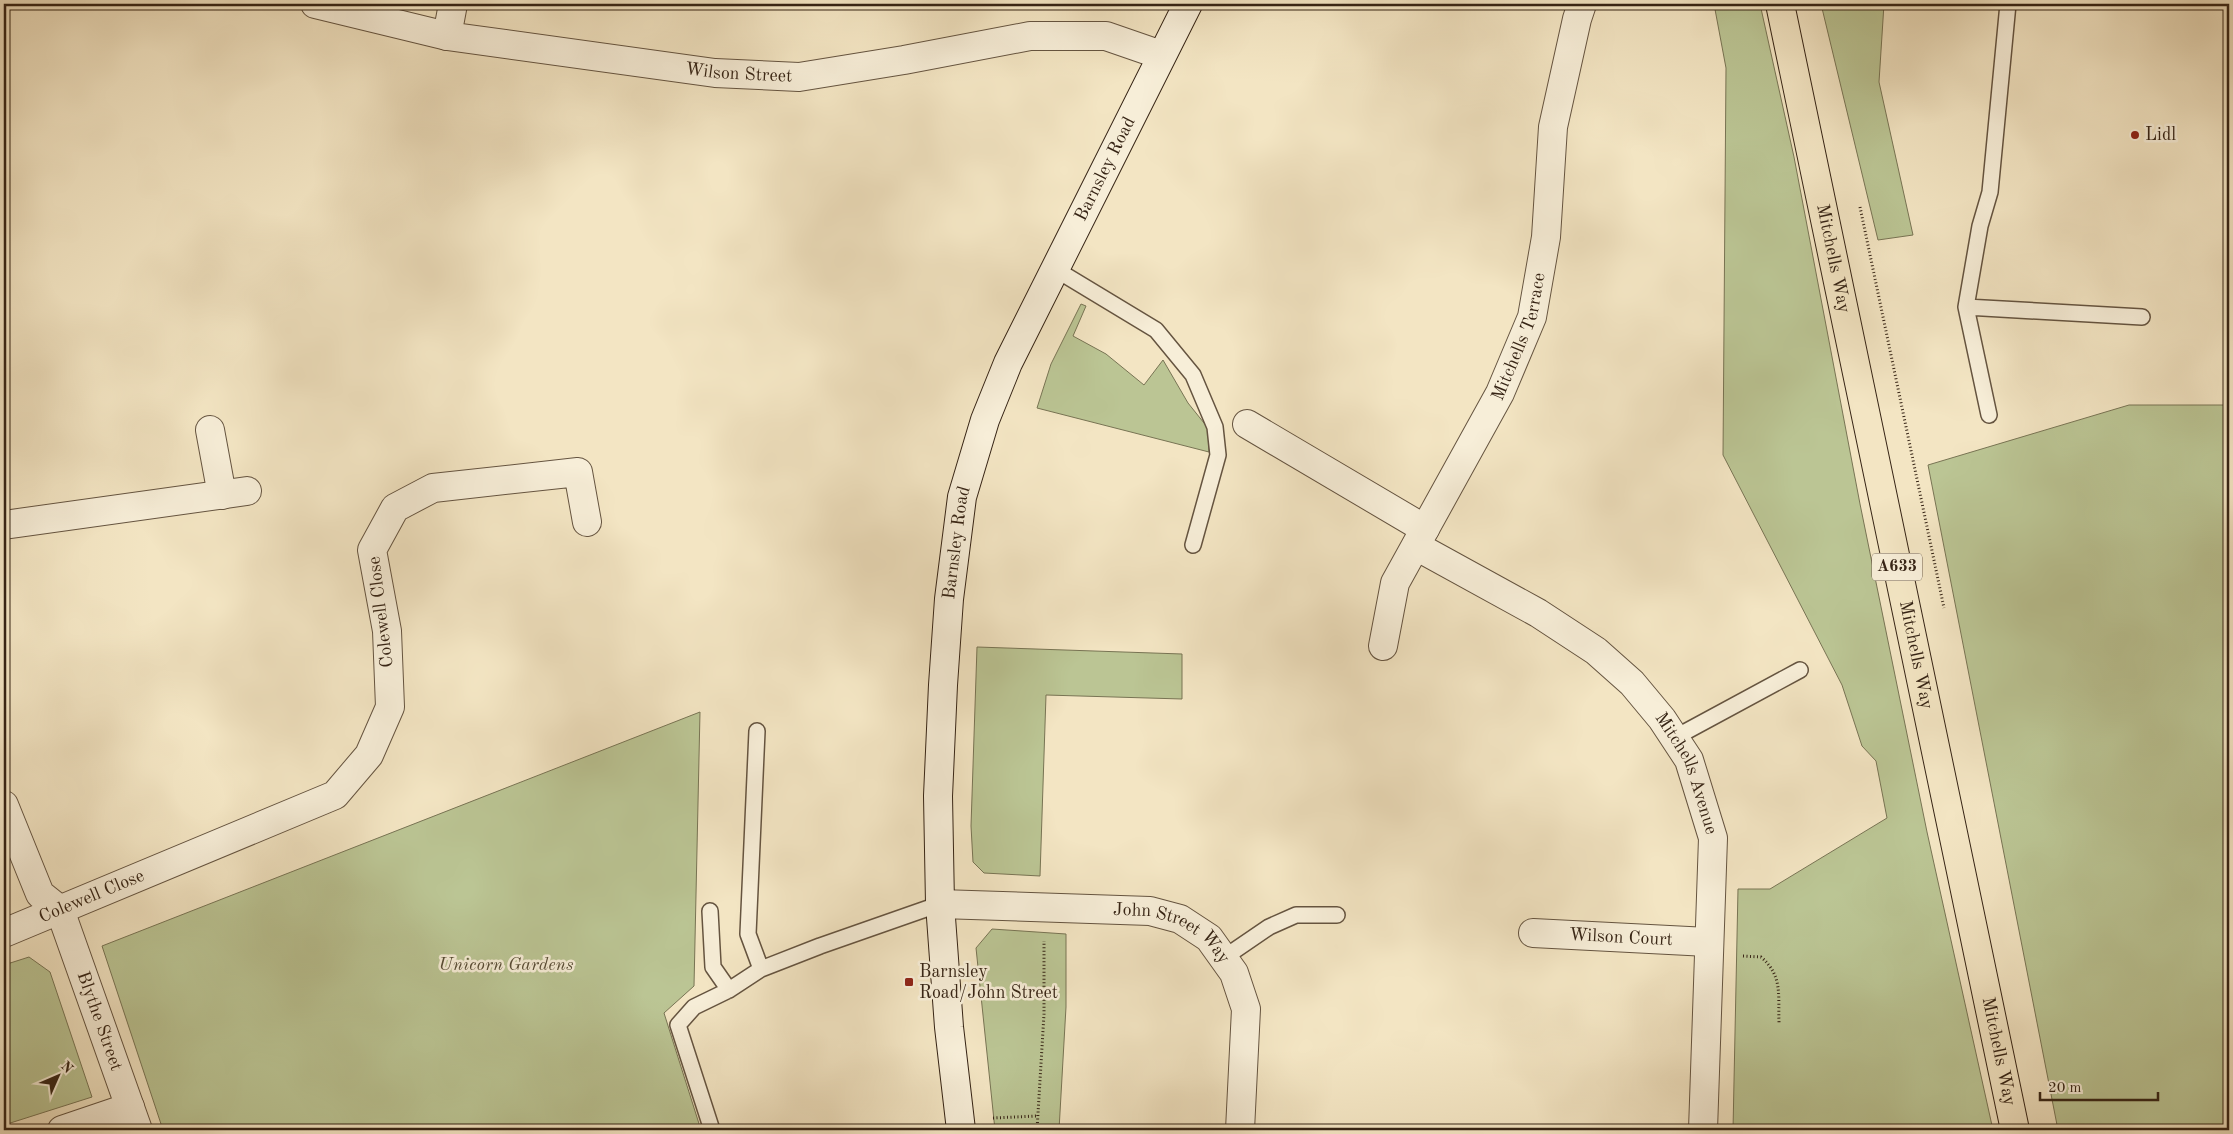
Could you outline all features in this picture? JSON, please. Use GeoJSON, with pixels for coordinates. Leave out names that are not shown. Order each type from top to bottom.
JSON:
{"type":"FeatureCollection","features":[{"type":"Feature","properties":{"kind":"main road","name":"Mitchells Way"},"geometry":{"type":"LineString","coordinates":[[1780,4],[2015,1130]]}},
{"type":"Feature","properties":{"kind":"street","name":"Wilson Street"},"geometry":{"type":"LineString","coordinates":[[315,4],[447,36],[715,73],[799,77],[904,60],[1030,36],[1106,36],[1161,55]]}},
{"type":"Feature","properties":{"kind":"street"},"geometry":{"type":"LineString","coordinates":[[447,36],[453,4]]}},
{"type":"Feature","properties":{"kind":"street","name":"Barnsley Road"},"geometry":{"type":"LineString","coordinates":[[961,1130],[940,904],[938,796],[943,685],[950,599],[962,497],[985,420],[1008,363],[1188,4]]}},
{"type":"Feature","properties":{"kind":"street","name":"Mitchells Terrace"},"geometry":{"type":"LineString","coordinates":[[1382,646],[1395,583],[1500,393],[1532,317],[1546,237],[1553,127],[1582,4]]}},
{"type":"Feature","properties":{"kind":"street","name":"Mitchells Avenue"},"geometry":{"type":"LineString","coordinates":[[1247,424],[1596,651],[1632,683],[1662,719],[1688,760],[1713,838],[1703,1130]]}},
{"type":"Feature","properties":{"kind":"street"},"geometry":{"type":"LineString","coordinates":[[4,525],[235,493],[210,430]]}},
{"type":"Feature","properties":{"kind":"street","name":"Colewell Close"},"geometry":{"type":"LineString","coordinates":[[4,933],[335,795],[369,755],[390,707],[387,631],[372,550],[395,508],[433,488],[578,472],[587,522]]}},
{"type":"Feature","properties":{"kind":"street"},"geometry":{"type":"LineString","coordinates":[[4,805],[40,894],[60,910]]}},
{"type":"Feature","properties":{"kind":"street","name":"John Street Way"},"geometry":{"type":"LineString","coordinates":[[940,904],[1150,912],[1180,919],[1209,938],[1225,957],[1234,973],[1246,1009],[1240,1130]]}},
{"type":"Feature","properties":{"kind":"street","name":"Blythe Street"},"geometry":{"type":"LineString","coordinates":[[60,910],[134,1118]]}},
{"type":"Feature","properties":{"kind":"street","name":"Wilson Court"},"geometry":{"type":"LineString","coordinates":[[1533,933],[1708,942]]}},
{"type":"Feature","properties":{"kind":"street"},"geometry":{"type":"LineString","coordinates":[[62,1130],[134,1118]]}},
{"type":"Feature","properties":{"kind":"lane"},"geometry":{"type":"LineString","coordinates":[[1989,415],[1966,306],[1980,226],[1990,192],[2008,4]]}},
{"type":"Feature","properties":{"kind":"lane"},"geometry":{"type":"LineString","coordinates":[[1055,268],[1156,330],[1193,375],[1215,426],[1218,455],[1193,545]]}},
{"type":"Feature","properties":{"kind":"lane"},"geometry":{"type":"LineString","coordinates":[[1966,306],[2142,317]]}},
{"type":"Feature","properties":{"kind":"lane"},"geometry":{"type":"LineString","coordinates":[[1674,738],[1800,670]]}},
{"type":"Feature","properties":{"kind":"lane"},"geometry":{"type":"LineString","coordinates":[[757,731],[748,934],[761,969]]}},
{"type":"Feature","properties":{"kind":"lane"},"geometry":{"type":"LineString","coordinates":[[712,1130],[678,1025],[694,1007],[729,990],[761,969],[940,904]]}},
{"type":"Feature","properties":{"kind":"lane"},"geometry":{"type":"LineString","coordinates":[[710,911],[713,967],[729,990]]}},
{"type":"Feature","properties":{"kind":"lane"},"geometry":{"type":"LineString","coordinates":[[1225,957],[1269,927],[1296,916],[1337,915]]}},
{"type":"Feature","properties":{"kind":"path"},"geometry":{"type":"LineString","coordinates":[[1037,1130],[1044,1014],[1044,908]]}},
{"type":"Feature","properties":{"kind":"path"},"geometry":{"type":"LineString","coordinates":[[1746,956],[1761,957],[1772,966],[1777,977],[1779,1022]]}},
{"type":"Feature","properties":{"kind":"path"},"geometry":{"type":"LineString","coordinates":[[994,1118],[1037,1116]]}},
{"type":"Feature","properties":{"kind":"green space"},"geometry":{"type":"Polygon","coordinates":[[[1714,4],[1760,4],[1794,157],[1860,504],[1927,832],[1993,1130],[1733,1130],[1738,889],[1770,889],[1887,818],[1876,761],[1862,746],[1842,685],[1723,455],[1726,68],[1714,4]]]}},
{"type":"Feature","properties":{"kind":"green space"},"geometry":{"type":"Polygon","coordinates":[[[1821,4],[1884,4],[1879,82],[1913,235],[1878,240],[1821,4]]]}},
{"type":"Feature","properties":{"kind":"green space"},"geometry":{"type":"Polygon","coordinates":[[[1081,304],[1086,306],[1073,336],[1106,354],[1144,385],[1163,360],[1188,403],[1208,428],[1209,452],[1037,408],[1051,364],[1081,304]]]}},
{"type":"Feature","properties":{"kind":"green space"},"geometry":{"type":"Polygon","coordinates":[[[2129,405],[2229,405],[2229,1130],[2058,1130],[1928,465],[2129,405]]]}},
{"type":"Feature","properties":{"kind":"green space"},"geometry":{"type":"Polygon","coordinates":[[[977,647],[1182,654],[1182,699],[1046,695],[1040,876],[984,873],[973,862],[971,826],[977,647]]]}},
{"type":"Feature","properties":{"kind":"green space","name":"Unicorn Gardens"},"geometry":{"type":"Polygon","coordinates":[[[700,712],[694,986],[664,1013],[701,1130],[163,1130],[102,946],[700,712]]]}},
{"type":"Feature","properties":{"kind":"green space"},"geometry":{"type":"Polygon","coordinates":[[[992,929],[1066,934],[1066,1007],[1059,1130],[995,1130],[976,948],[992,929]]]}},
{"type":"Feature","properties":{"kind":"green space"},"geometry":{"type":"Polygon","coordinates":[[[29,957],[50,972],[92,1097],[4,1125],[4,965],[29,957]]]}},
{"type":"Feature","properties":{"kind":"place","name":"Lidl"},"geometry":{"type":"Point","coordinates":[2135,135]}},
{"type":"Feature","properties":{"kind":"place","name":"Barnsley Road/John Street"},"geometry":{"type":"Point","coordinates":[909,982]}}]}
